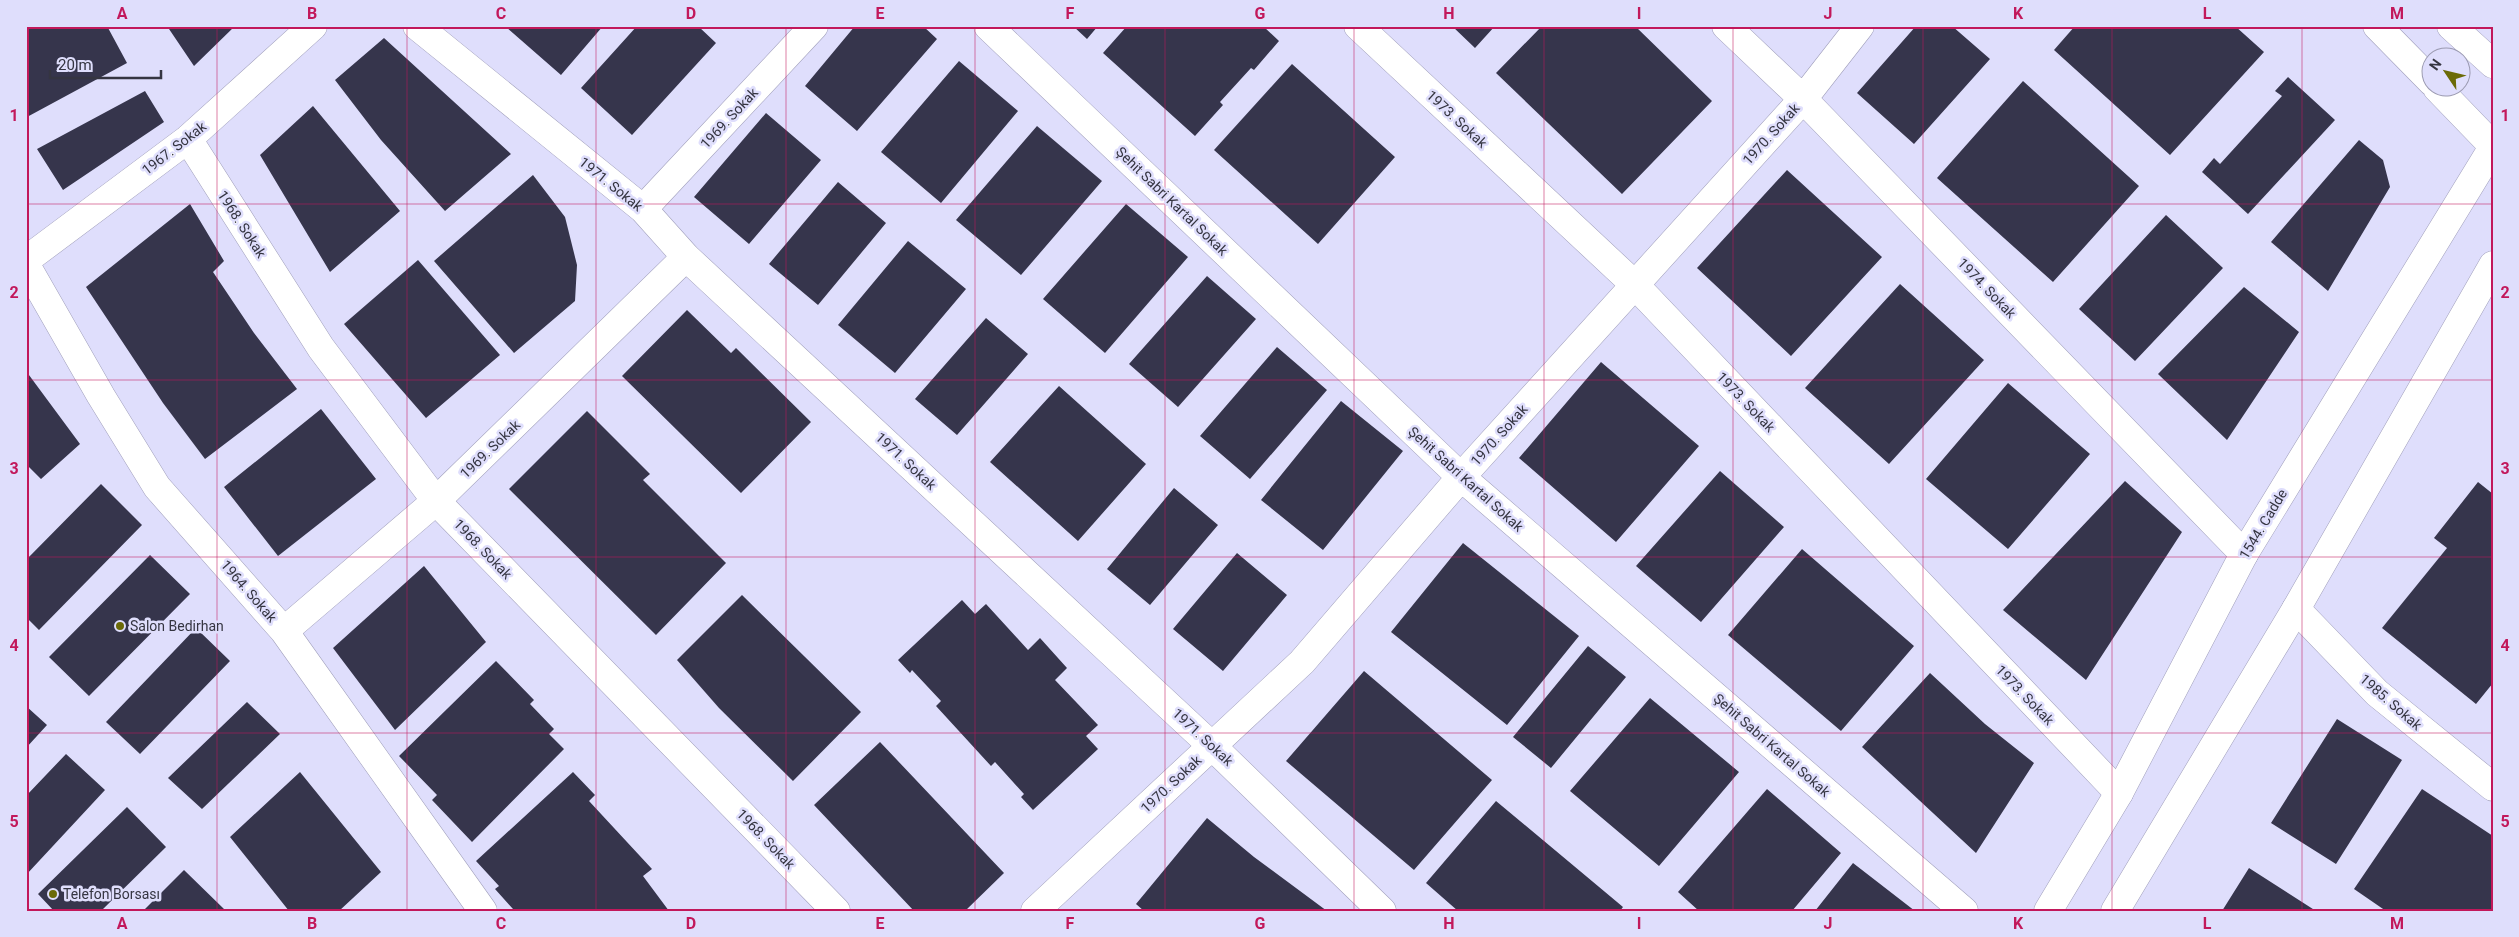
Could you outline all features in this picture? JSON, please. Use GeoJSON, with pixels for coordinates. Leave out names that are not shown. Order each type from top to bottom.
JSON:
{"type":"FeatureCollection","features":[{"type":"Feature","properties":{"kind":"street","name":"1967. Sokak"},"geometry":{"type":"LineString","coordinates":[[26,260],[188,139],[313,26]]}},
{"type":"Feature","properties":{"kind":"street","name":"1971. Sokak"},"geometry":{"type":"LineString","coordinates":[[417,26],[643,209],[686,257],[1212,746],[1382,911]]}},
{"type":"Feature","properties":{"kind":"street","name":"1969. Sokak"},"geometry":{"type":"LineString","coordinates":[[643,209],[814,26]]}},
{"type":"Feature","properties":{"kind":"street","name":"Şehit Sabri Kartal Sokak"},"geometry":{"type":"LineString","coordinates":[[988,26],[1461,477],[1964,911]]}},
{"type":"Feature","properties":{"kind":"street","name":"1973. Sokak"},"geometry":{"type":"LineString","coordinates":[[1358,26],[1635,285],[2119,793]]}},
{"type":"Feature","properties":{"kind":"street","name":"1974. Sokak"},"geometry":{"type":"LineString","coordinates":[[1726,26],[1803,99],[2244,554]]}},
{"type":"Feature","properties":{"kind":"street","name":"1970. Sokak"},"geometry":{"type":"LineString","coordinates":[[1035,911],[1302,662],[1461,477],[1803,99],[1860,26]]}},
{"type":"Feature","properties":{"kind":"street"},"geometry":{"type":"LineString","coordinates":[[2376,26],[2422,72]]}},
{"type":"Feature","properties":{"kind":"street"},"geometry":{"type":"LineString","coordinates":[[2451,26],[2493,64]]}},
{"type":"Feature","properties":{"kind":"street"},"geometry":{"type":"LineString","coordinates":[[2447,98],[2493,146]]}},
{"type":"Feature","properties":{"kind":"street","name":"1968. Sokak"},"geometry":{"type":"LineString","coordinates":[[188,139],[321,348],[436,501],[836,911]]}},
{"type":"Feature","properties":{"kind":"street","name":"1544. Cadde"},"geometry":{"type":"LineString","coordinates":[[2048,911],[2119,793],[2244,554],[2493,146]]}},
{"type":"Feature","properties":{"kind":"street","name":"1969. Sokak"},"geometry":{"type":"LineString","coordinates":[[284,631],[436,501],[686,257]]}},
{"type":"Feature","properties":{"kind":"street","name":"1964. Sokak"},"geometry":{"type":"LineString","coordinates":[[26,265],[101,396],[157,486],[284,631],[483,911]]}},
{"type":"Feature","properties":{"kind":"street"},"geometry":{"type":"LineString","coordinates":[[2115,911],[2296,609],[2493,265]]}},
{"type":"Feature","properties":{"kind":"street","name":"1985. Sokak"},"geometry":{"type":"LineString","coordinates":[[2296,609],[2377,693],[2493,787]]}},
{"type":"Feature","properties":{"kind":"building"},"geometry":{"type":"Polygon","coordinates":[[[26,26],[107,26],[127,63],[27,117],[26,26]]]}},
{"type":"Feature","properties":{"kind":"building"},"geometry":{"type":"Polygon","coordinates":[[[167,26],[235,26],[194,66],[167,26]]]}},
{"type":"Feature","properties":{"kind":"building"},"geometry":{"type":"Polygon","coordinates":[[[505,26],[603,26],[561,75],[505,26]]]}},
{"type":"Feature","properties":{"kind":"building"},"geometry":{"type":"Polygon","coordinates":[[[637,26],[698,26],[716,43],[632,135],[581,88],[637,26]]]}},
{"type":"Feature","properties":{"kind":"building"},"geometry":{"type":"Polygon","coordinates":[[[855,26],[923,26],[937,39],[857,131],[805,86],[855,26]]]}},
{"type":"Feature","properties":{"kind":"building"},"geometry":{"type":"Polygon","coordinates":[[[1073,26],[1098,26],[1087,39],[1073,26]]]}},
{"type":"Feature","properties":{"kind":"building"},"geometry":{"type":"Polygon","coordinates":[[[1127,26],[1263,26],[1279,41],[1254,70],[1251,68],[1220,102],[1223,105],[1195,136],[1103,53],[1127,26]]]}},
{"type":"Feature","properties":{"kind":"building"},"geometry":{"type":"Polygon","coordinates":[[[1452,26],[1495,26],[1475,48],[1452,26]]]}},
{"type":"Feature","properties":{"kind":"building"},"geometry":{"type":"Polygon","coordinates":[[[1542,26],[1635,26],[1712,101],[1622,194],[1496,73],[1542,26]]]}},
{"type":"Feature","properties":{"kind":"building"},"geometry":{"type":"Polygon","coordinates":[[[1916,26],[1952,26],[1990,59],[1914,144],[1857,93],[1916,26]]]}},
{"type":"Feature","properties":{"kind":"building"},"geometry":{"type":"Polygon","coordinates":[[[2075,26],[2235,26],[2264,52],[2170,155],[2054,50],[2075,26]]]}},
{"type":"Feature","properties":{"kind":"building"},"geometry":{"type":"Polygon","coordinates":[[[384,38],[511,154],[445,211],[381,140],[335,80],[384,38]]]}},
{"type":"Feature","properties":{"kind":"building"},"geometry":{"type":"Polygon","coordinates":[[[959,61],[1018,111],[941,203],[881,152],[959,61]]]}},
{"type":"Feature","properties":{"kind":"building"},"geometry":{"type":"Polygon","coordinates":[[[1292,64],[1395,157],[1318,244],[1214,150],[1292,64]]]}},
{"type":"Feature","properties":{"kind":"building"},"geometry":{"type":"Polygon","coordinates":[[[2288,77],[2335,120],[2248,214],[2202,172],[2214,158],[2220,164],[2282,96],[2275,91],[2288,77]]]}},
{"type":"Feature","properties":{"kind":"building"},"geometry":{"type":"Polygon","coordinates":[[[2023,81],[2139,186],[2053,282],[1937,178],[2023,81]]]}},
{"type":"Feature","properties":{"kind":"building"},"geometry":{"type":"Polygon","coordinates":[[[145,91],[164,122],[63,190],[37,149],[145,91]]]}},
{"type":"Feature","properties":{"kind":"building"},"geometry":{"type":"Polygon","coordinates":[[[313,106],[400,211],[330,272],[260,155],[313,106]]]}},
{"type":"Feature","properties":{"kind":"building"},"geometry":{"type":"Polygon","coordinates":[[[766,113],[821,160],[749,244],[694,197],[766,113]]]}},
{"type":"Feature","properties":{"kind":"building"},"geometry":{"type":"Polygon","coordinates":[[[1037,126],[1102,181],[1021,275],[956,220],[1037,126]]]}},
{"type":"Feature","properties":{"kind":"building"},"geometry":{"type":"Polygon","coordinates":[[[2359,140],[2383,160],[2390,187],[2328,291],[2271,242],[2359,140]]]}},
{"type":"Feature","properties":{"kind":"building"},"geometry":{"type":"Polygon","coordinates":[[[1787,170],[1882,257],[1791,356],[1697,268],[1787,170]]]}},
{"type":"Feature","properties":{"kind":"building"},"geometry":{"type":"Polygon","coordinates":[[[533,175],[565,217],[577,265],[575,301],[514,353],[434,261],[533,175]]]}},
{"type":"Feature","properties":{"kind":"building"},"geometry":{"type":"Polygon","coordinates":[[[838,182],[886,223],[818,305],[769,264],[838,182]]]}},
{"type":"Feature","properties":{"kind":"building"},"geometry":{"type":"Polygon","coordinates":[[[190,204],[224,261],[213,272],[254,333],[297,389],[205,459],[163,403],[86,287],[190,204]]]}},
{"type":"Feature","properties":{"kind":"building"},"geometry":{"type":"Polygon","coordinates":[[[1126,204],[1188,257],[1105,353],[1043,299],[1126,204]]]}},
{"type":"Feature","properties":{"kind":"building"},"geometry":{"type":"Polygon","coordinates":[[[2166,215],[2223,268],[2135,361],[2079,309],[2166,215]]]}},
{"type":"Feature","properties":{"kind":"building"},"geometry":{"type":"Polygon","coordinates":[[[908,241],[966,289],[895,373],[838,325],[908,241]]]}},
{"type":"Feature","properties":{"kind":"building"},"geometry":{"type":"Polygon","coordinates":[[[418,260],[500,355],[426,418],[344,324],[418,260]]]}},
{"type":"Feature","properties":{"kind":"building"},"geometry":{"type":"Polygon","coordinates":[[[1207,276],[1256,319],[1178,407],[1129,364],[1207,276]]]}},
{"type":"Feature","properties":{"kind":"building"},"geometry":{"type":"Polygon","coordinates":[[[1900,284],[1984,360],[1889,464],[1805,388],[1900,284]]]}},
{"type":"Feature","properties":{"kind":"building"},"geometry":{"type":"Polygon","coordinates":[[[2244,287],[2299,332],[2227,440],[2158,374],[2244,287]]]}},
{"type":"Feature","properties":{"kind":"building"},"geometry":{"type":"Polygon","coordinates":[[[687,310],[731,353],[736,348],[811,422],[741,493],[622,376],[687,310]]]}},
{"type":"Feature","properties":{"kind":"building"},"geometry":{"type":"Polygon","coordinates":[[[986,318],[1028,354],[957,435],[915,399],[986,318]]]}},
{"type":"Feature","properties":{"kind":"building"},"geometry":{"type":"Polygon","coordinates":[[[1277,347],[1327,390],[1250,479],[1200,436],[1277,347]]]}},
{"type":"Feature","properties":{"kind":"building"},"geometry":{"type":"Polygon","coordinates":[[[1601,362],[1699,446],[1616,542],[1519,458],[1601,362]]]}},
{"type":"Feature","properties":{"kind":"building"},"geometry":{"type":"Polygon","coordinates":[[[26,371],[80,444],[41,479],[26,464],[26,371]]]}},
{"type":"Feature","properties":{"kind":"building"},"geometry":{"type":"Polygon","coordinates":[[[2008,383],[2090,454],[2008,549],[1926,479],[2008,383]]]}},
{"type":"Feature","properties":{"kind":"building"},"geometry":{"type":"Polygon","coordinates":[[[1059,386],[1146,464],[1078,541],[990,462],[1059,386]]]}},
{"type":"Feature","properties":{"kind":"building"},"geometry":{"type":"Polygon","coordinates":[[[1341,401],[1403,451],[1323,550],[1261,500],[1341,401]]]}},
{"type":"Feature","properties":{"kind":"building"},"geometry":{"type":"Polygon","coordinates":[[[321,409],[376,479],[278,556],[224,487],[321,409]]]}},
{"type":"Feature","properties":{"kind":"building"},"geometry":{"type":"Polygon","coordinates":[[[587,411],[650,474],[643,480],[726,563],[656,635],[509,489],[587,411]]]}},
{"type":"Feature","properties":{"kind":"building"},"geometry":{"type":"Polygon","coordinates":[[[1720,471],[1784,527],[1701,622],[1636,566],[1720,471]]]}},
{"type":"Feature","properties":{"kind":"building"},"geometry":{"type":"Polygon","coordinates":[[[2125,481],[2182,532],[2086,680],[2003,610],[2125,481]]]}},
{"type":"Feature","properties":{"kind":"building"},"geometry":{"type":"Polygon","coordinates":[[[2478,482],[2493,494],[2493,683],[2476,704],[2382,628],[2447,548],[2434,538],[2478,482]]]}},
{"type":"Feature","properties":{"kind":"building"},"geometry":{"type":"Polygon","coordinates":[[[101,484],[142,525],[39,630],[26,617],[26,560],[101,484]]]}},
{"type":"Feature","properties":{"kind":"building"},"geometry":{"type":"Polygon","coordinates":[[[1174,488],[1218,525],[1150,605],[1107,569],[1174,488]]]}},
{"type":"Feature","properties":{"kind":"building"},"geometry":{"type":"Polygon","coordinates":[[[1463,543],[1579,636],[1507,725],[1391,632],[1463,543]]]}},
{"type":"Feature","properties":{"kind":"building"},"geometry":{"type":"Polygon","coordinates":[[[1802,549],[1914,646],[1841,731],[1728,635],[1802,549]]]}},
{"type":"Feature","properties":{"kind":"building"},"geometry":{"type":"Polygon","coordinates":[[[1237,553],[1287,595],[1223,671],[1173,629],[1237,553]]]}},
{"type":"Feature","properties":{"kind":"building","name":"Salon Bedirhan"},"geometry":{"type":"Polygon","coordinates":[[[150,555],[190,594],[89,696],[49,657],[150,555]]]}},
{"type":"Feature","properties":{"kind":"building"},"geometry":{"type":"Polygon","coordinates":[[[424,566],[486,642],[395,730],[333,648],[424,566]]]}},
{"type":"Feature","properties":{"kind":"building"},"geometry":{"type":"Polygon","coordinates":[[[742,595],[861,712],[793,781],[719,708],[677,660],[742,595]]]}},
{"type":"Feature","properties":{"kind":"building"},"geometry":{"type":"Polygon","coordinates":[[[962,600],[975,614],[986,604],[1028,650],[1040,638],[1067,668],[1055,680],[1098,725],[1086,736],[1098,749],[1033,810],[1021,797],[1024,794],[995,762],[991,766],[936,706],[941,701],[912,670],[910,673],[898,660],[962,600]]]}},
{"type":"Feature","properties":{"kind":"building"},"geometry":{"type":"Polygon","coordinates":[[[196,628],[230,661],[140,754],[106,722],[196,628]]]}},
{"type":"Feature","properties":{"kind":"building"},"geometry":{"type":"Polygon","coordinates":[[[1588,646],[1626,677],[1551,768],[1513,737],[1588,646]]]}},
{"type":"Feature","properties":{"kind":"building"},"geometry":{"type":"Polygon","coordinates":[[[496,661],[534,700],[530,704],[554,729],[549,734],[564,749],[472,842],[432,800],[437,795],[399,756],[496,661]]]}},
{"type":"Feature","properties":{"kind":"building"},"geometry":{"type":"Polygon","coordinates":[[[1364,671],[1492,780],[1414,870],[1286,761],[1364,671]]]}},
{"type":"Feature","properties":{"kind":"building"},"geometry":{"type":"Polygon","coordinates":[[[1930,673],[1985,724],[2034,763],[1976,853],[1862,747],[1930,673]]]}},
{"type":"Feature","properties":{"kind":"building"},"geometry":{"type":"Polygon","coordinates":[[[1650,698],[1739,772],[1659,866],[1570,791],[1650,698]]]}},
{"type":"Feature","properties":{"kind":"building"},"geometry":{"type":"Polygon","coordinates":[[[247,702],[280,734],[202,809],[168,778],[247,702]]]}},
{"type":"Feature","properties":{"kind":"building"},"geometry":{"type":"Polygon","coordinates":[[[26,706],[47,725],[26,748],[26,706]]]}},
{"type":"Feature","properties":{"kind":"building"},"geometry":{"type":"Polygon","coordinates":[[[2337,719],[2402,760],[2336,864],[2271,823],[2337,719]]]}},
{"type":"Feature","properties":{"kind":"building"},"geometry":{"type":"Polygon","coordinates":[[[880,742],[1004,873],[965,911],[914,911],[814,805],[880,742]]]}},
{"type":"Feature","properties":{"kind":"building"},"geometry":{"type":"Polygon","coordinates":[[[66,754],[105,790],[26,875],[26,796],[66,754]]]}},
{"type":"Feature","properties":{"kind":"building"},"geometry":{"type":"Polygon","coordinates":[[[300,772],[381,872],[339,911],[289,911],[230,837],[300,772]]]}},
{"type":"Feature","properties":{"kind":"building"},"geometry":{"type":"Polygon","coordinates":[[[573,772],[595,795],[589,801],[652,869],[643,876],[669,911],[511,911],[513,909],[495,889],[499,886],[476,861],[573,772]]]}},
{"type":"Feature","properties":{"kind":"building"},"geometry":{"type":"Polygon","coordinates":[[[1767,789],[1841,853],[1792,911],[1699,911],[1678,892],[1767,789]]]}},
{"type":"Feature","properties":{"kind":"building"},"geometry":{"type":"Polygon","coordinates":[[[2422,789],[2493,836],[2493,911],[2386,911],[2354,889],[2422,789]]]}},
{"type":"Feature","properties":{"kind":"building"},"geometry":{"type":"Polygon","coordinates":[[[1496,801],[1623,907],[1620,911],[1458,911],[1426,883],[1496,801]]]}},
{"type":"Feature","properties":{"kind":"building"},"geometry":{"type":"Polygon","coordinates":[[[127,807],[166,847],[101,911],[54,911],[38,894],[127,807]]]}},
{"type":"Feature","properties":{"kind":"building"},"geometry":{"type":"Polygon","coordinates":[[[1207,818],[1254,857],[1327,911],[1144,911],[1136,904],[1207,818]]]}},
{"type":"Feature","properties":{"kind":"building"},"geometry":{"type":"Polygon","coordinates":[[[1853,863],[1915,911],[1815,911],[1853,863]]]}},
{"type":"Feature","properties":{"kind":"building"},"geometry":{"type":"Polygon","coordinates":[[[2249,868],[2316,911],[2222,911],[2249,868]]]}},
{"type":"Feature","properties":{"kind":"building"},"geometry":{"type":"Polygon","coordinates":[[[184,870],[224,909],[222,911],[143,911],[184,870]]]}},
{"type":"Feature","properties":{"kind":"place","name":"Salon Bedirhan"},"geometry":{"type":"Point","coordinates":[120,626]}},
{"type":"Feature","properties":{"kind":"place","name":"Telefon Borsası"},"geometry":{"type":"Point","coordinates":[53,894]}}]}
